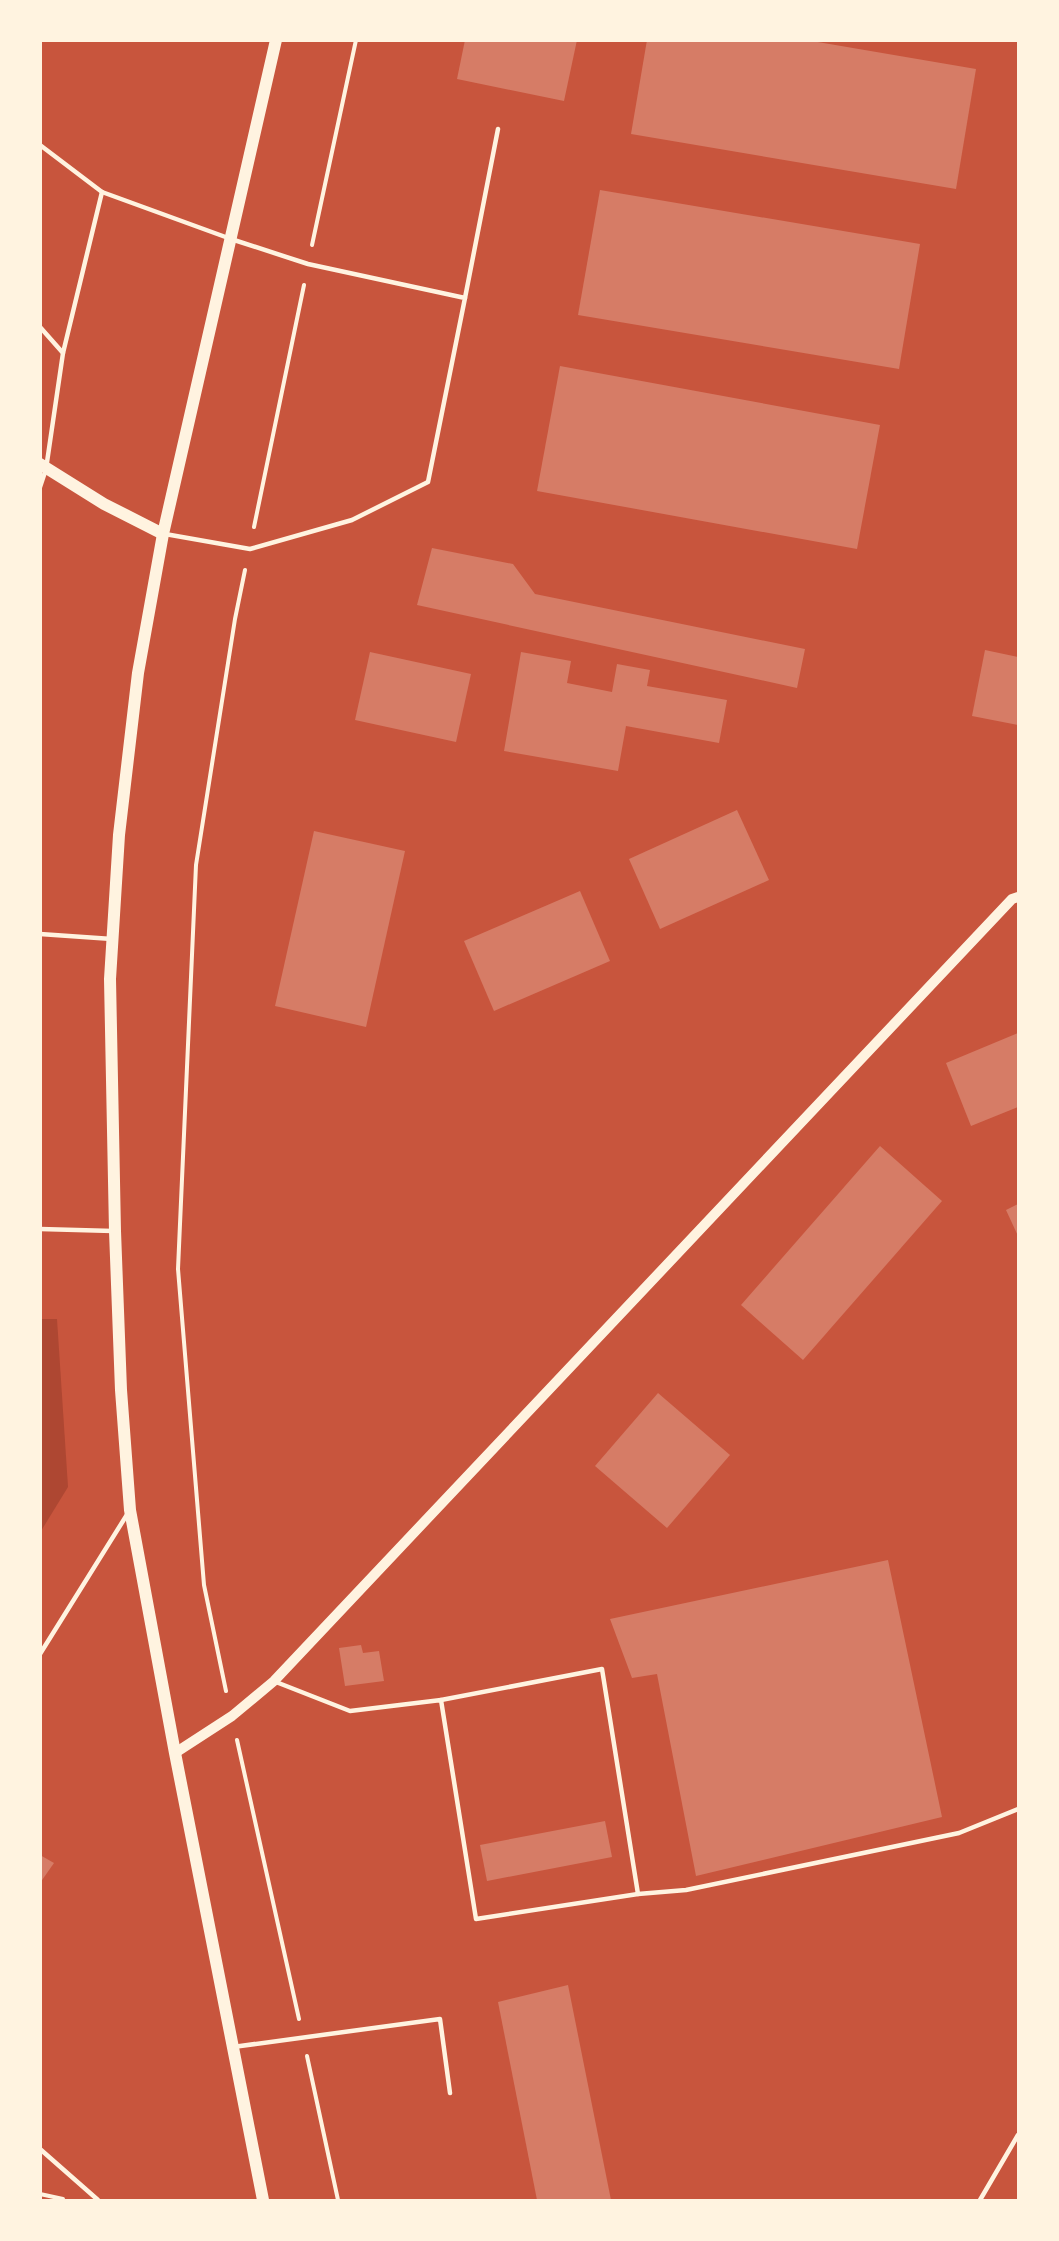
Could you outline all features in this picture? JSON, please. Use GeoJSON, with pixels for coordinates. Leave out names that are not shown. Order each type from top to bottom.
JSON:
{"type":"FeatureCollection","features":[{"type":"Feature","properties":{"kind":"main road"},"geometry":{"type":"LineString","coordinates":[[263,2200],[175,1753],[130,1510],[121,1390],[111,1077],[112,939],[119,835],[138,673],[163,534],[276,40]]}},
{"type":"Feature","properties":{"kind":"main road"},"geometry":{"type":"LineString","coordinates":[[44,466],[104,504],[163,534]]}},
{"type":"Feature","properties":{"kind":"street"},"geometry":{"type":"LineString","coordinates":[[175,1753],[232,1716],[274,1681],[1012,899],[1018,897]]}},
{"type":"Feature","properties":{"kind":"lane"},"geometry":{"type":"LineString","coordinates":[[163,534],[250,549],[352,520],[428,482],[498,129]]}},
{"type":"Feature","properties":{"kind":"lane"},"geometry":{"type":"LineString","coordinates":[[40,145],[102,192],[231,239],[308,264],[465,298]]}},
{"type":"Feature","properties":{"kind":"lane"},"geometry":{"type":"LineString","coordinates":[[40,487],[63,353],[102,192]]}},
{"type":"Feature","properties":{"kind":"lane"},"geometry":{"type":"LineString","coordinates":[[40,327],[63,353]]}},
{"type":"Feature","properties":{"kind":"lane"},"geometry":{"type":"LineString","coordinates":[[40,934],[112,939]]}},
{"type":"Feature","properties":{"kind":"lane"},"geometry":{"type":"LineString","coordinates":[[40,1229],[115,1231]]}},
{"type":"Feature","properties":{"kind":"lane"},"geometry":{"type":"LineString","coordinates":[[40,1654],[130,1510]]}},
{"type":"Feature","properties":{"kind":"lane"},"geometry":{"type":"LineString","coordinates":[[274,1681],[350,1711],[441,1700],[602,1670],[638,1894]]}},
{"type":"Feature","properties":{"kind":"lane"},"geometry":{"type":"LineString","coordinates":[[441,1700],[476,1919],[638,1894],[686,1890],[959,1833],[1018,1809]]}},
{"type":"Feature","properties":{"kind":"lane"},"geometry":{"type":"LineString","coordinates":[[233,2047],[440,2019],[450,2093]]}},
{"type":"Feature","properties":{"kind":"lane"},"geometry":{"type":"LineString","coordinates":[[980,2200],[1018,2135]]}},
{"type":"Feature","properties":{"kind":"lane"},"geometry":{"type":"LineString","coordinates":[[40,2149],[98,2200]]}},
{"type":"Feature","properties":{"kind":"path"},"geometry":{"type":"LineString","coordinates":[[338,2200],[204,1585],[178,1269],[196,866],[235,619],[356,40]]}},
{"type":"Feature","properties":{"kind":"path"},"geometry":{"type":"LineString","coordinates":[[40,2194],[73,2200]]}},
{"type":"Feature","properties":{"kind":"shaded area"},"geometry":{"type":"Polygon","coordinates":[[[41,1319],[57,1319],[68,1487],[41,1531],[41,1319]]]}},
{"type":"Feature","properties":{"kind":"building"},"geometry":{"type":"Polygon","coordinates":[[[465,40],[577,40],[564,101],[457,79],[465,40]]]}},
{"type":"Feature","properties":{"kind":"building"},"geometry":{"type":"Polygon","coordinates":[[[647,40],[806,40],[976,69],[956,189],[631,134],[647,40]]]}},
{"type":"Feature","properties":{"kind":"building"},"geometry":{"type":"Polygon","coordinates":[[[600,190],[920,244],[899,369],[578,315],[600,190]]]}},
{"type":"Feature","properties":{"kind":"building"},"geometry":{"type":"Polygon","coordinates":[[[560,366],[880,425],[857,549],[537,491],[560,366]]]}},
{"type":"Feature","properties":{"kind":"building"},"geometry":{"type":"Polygon","coordinates":[[[432,548],[513,564],[535,594],[805,649],[797,688],[417,605],[432,548]]]}},
{"type":"Feature","properties":{"kind":"building"},"geometry":{"type":"Polygon","coordinates":[[[985,650],[1018,657],[1018,725],[972,716],[985,650]]]}},
{"type":"Feature","properties":{"kind":"building"},"geometry":{"type":"Polygon","coordinates":[[[370,652],[471,674],[456,742],[355,720],[370,652]]]}},
{"type":"Feature","properties":{"kind":"building"},"geometry":{"type":"Polygon","coordinates":[[[521,652],[571,661],[567,683],[612,692],[617,664],[650,670],[647,686],[727,700],[719,743],[626,726],[618,771],[504,751],[521,652]]]}},
{"type":"Feature","properties":{"kind":"building"},"geometry":{"type":"Polygon","coordinates":[[[737,810],[769,880],[660,929],[629,859],[737,810]]]}},
{"type":"Feature","properties":{"kind":"building"},"geometry":{"type":"Polygon","coordinates":[[[314,831],[405,851],[366,1027],[275,1006],[314,831]]]}},
{"type":"Feature","properties":{"kind":"building"},"geometry":{"type":"Polygon","coordinates":[[[580,891],[610,961],[494,1011],[464,941],[580,891]]]}},
{"type":"Feature","properties":{"kind":"building"},"geometry":{"type":"Polygon","coordinates":[[[1018,1033],[1018,1107],[971,1126],[946,1063],[1018,1033]]]}},
{"type":"Feature","properties":{"kind":"building"},"geometry":{"type":"Polygon","coordinates":[[[880,1146],[942,1201],[803,1360],[741,1305],[880,1146]]]}},
{"type":"Feature","properties":{"kind":"building"},"geometry":{"type":"Polygon","coordinates":[[[1018,1204],[1018,1236],[1006,1210],[1018,1204]]]}},
{"type":"Feature","properties":{"kind":"building"},"geometry":{"type":"Polygon","coordinates":[[[658,1393],[730,1455],[667,1528],[595,1466],[658,1393]]]}},
{"type":"Feature","properties":{"kind":"building"},"geometry":{"type":"Polygon","coordinates":[[[888,1560],[942,1817],[696,1876],[657,1674],[632,1678],[610,1619],[888,1560]]]}},
{"type":"Feature","properties":{"kind":"building"},"geometry":{"type":"Polygon","coordinates":[[[361,1645],[363,1653],[379,1651],[384,1681],[345,1686],[339,1648],[361,1645]]]}},
{"type":"Feature","properties":{"kind":"building"},"geometry":{"type":"Polygon","coordinates":[[[605,1821],[612,1857],[487,1881],[480,1845],[605,1821]]]}},
{"type":"Feature","properties":{"kind":"building"},"geometry":{"type":"Polygon","coordinates":[[[40,1855],[54,1863],[40,1883],[40,1855]]]}},
{"type":"Feature","properties":{"kind":"building"},"geometry":{"type":"Polygon","coordinates":[[[568,1985],[611,2200],[537,2200],[498,2002],[568,1985]]]}}]}
